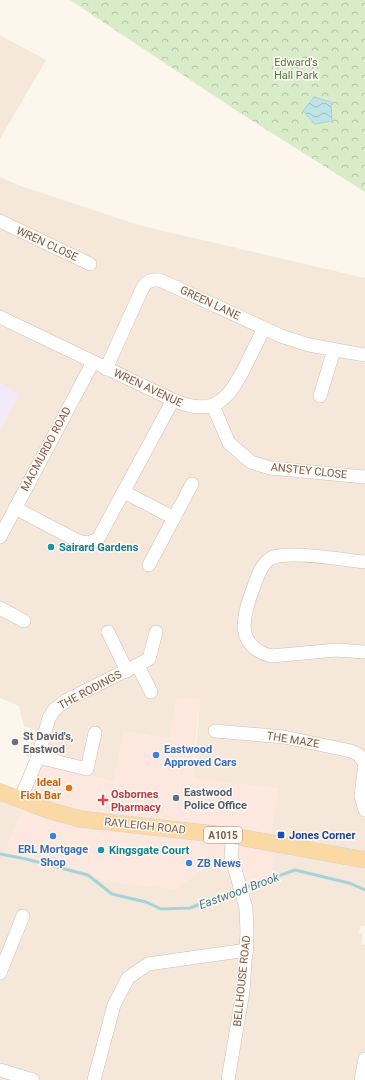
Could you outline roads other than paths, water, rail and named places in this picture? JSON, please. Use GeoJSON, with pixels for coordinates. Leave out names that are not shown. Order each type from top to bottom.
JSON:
{"type":"FeatureCollection","features":[{"type":"Feature","properties":{"kind":"main road","name":"RAYLEIGH ROAD"},"geometry":{"type":"LineString","coordinates":[[0,792],[48,810],[80,819],[233,836],[365,860]]}},
{"type":"Feature","properties":{"kind":"street","name":"WREN CLOSE"},"geometry":{"type":"LineString","coordinates":[[2,226],[90,264]]}},
{"type":"Feature","properties":{"kind":"street","name":"GREEN LANE"},"geometry":{"type":"LineString","coordinates":[[106,369],[144,284],[153,280],[162,281],[264,328],[296,341],[334,350],[365,355]]}},
{"type":"Feature","properties":{"kind":"street","name":"WREN AVENUE"},"geometry":{"type":"LineString","coordinates":[[0,318],[173,400],[192,407],[212,406]]}},
{"type":"Feature","properties":{"kind":"street"},"geometry":{"type":"LineString","coordinates":[[212,406],[225,398],[235,386],[264,328]]}},
{"type":"Feature","properties":{"kind":"street"},"geometry":{"type":"LineString","coordinates":[[320,396],[334,350]]}},
{"type":"Feature","properties":{"kind":"street","name":"MACMURDO ROAD"},"geometry":{"type":"LineString","coordinates":[[0,537],[93,362]]}},
{"type":"Feature","properties":{"kind":"street"},"geometry":{"type":"LineString","coordinates":[[15,508],[78,541],[92,543],[101,536],[173,400]]}},
{"type":"Feature","properties":{"kind":"street","name":"ANSTEY CLOSE"},"geometry":{"type":"LineString","coordinates":[[212,406],[230,443],[251,462],[270,468],[365,477]]}},
{"type":"Feature","properties":{"kind":"street"},"geometry":{"type":"LineString","coordinates":[[149,565],[192,484]]}},
{"type":"Feature","properties":{"kind":"street"},"geometry":{"type":"LineString","coordinates":[[124,492],[174,518]]}},
{"type":"Feature","properties":{"kind":"street"},"geometry":{"type":"LineString","coordinates":[[365,562],[286,554],[270,559],[261,569],[243,619],[246,636],[252,644],[264,654],[271,656],[337,650],[365,652]]}},
{"type":"Feature","properties":{"kind":"street"},"geometry":{"type":"LineString","coordinates":[[0,608],[24,621]]}},
{"type":"Feature","properties":{"kind":"street","name":"THE RODINGS"},"geometry":{"type":"LineString","coordinates":[[108,632],[151,692]]}},
{"type":"Feature","properties":{"kind":"street","name":"THE RODINGS"},"geometry":{"type":"LineString","coordinates":[[20,800],[38,757],[49,718],[54,710],[68,700],[151,658],[156,632]]}},
{"type":"Feature","properties":{"kind":"street","name":"THE MAZE"},"geometry":{"type":"LineString","coordinates":[[215,731],[284,737],[298,741],[345,748],[359,756],[365,764],[361,796],[365,810]]}},
{"type":"Feature","properties":{"kind":"street"},"geometry":{"type":"LineString","coordinates":[[38,757],[87,768],[95,733]]}},
{"type":"Feature","properties":{"kind":"street","name":"BELLHOUSE ROAD"},"geometry":{"type":"LineString","coordinates":[[228,1080],[243,991],[248,925],[242,893],[231,855],[233,836]]}},
{"type":"Feature","properties":{"kind":"street"},"geometry":{"type":"LineString","coordinates":[[0,972],[23,916]]}},
{"type":"Feature","properties":{"kind":"street"},"geometry":{"type":"LineString","coordinates":[[94,1080],[114,1004],[128,978],[148,964],[247,950]]}},
{"type":"Feature","properties":{"kind":"street"},"geometry":{"type":"LineString","coordinates":[[361,1080],[365,1059]]}},
{"type":"Feature","properties":{"kind":"street"},"geometry":{"type":"LineString","coordinates":[[0,1070],[33,1080]]}},
{"type":"Feature","properties":{"kind":"water"},"geometry":{"type":"Polygon","coordinates":[[[314,97],[331,102],[332,121],[315,124],[303,111],[314,97]]]}},
{"type":"Feature","properties":{"kind":"waterway","name":"Eastwood Brook"},"geometry":{"type":"LineString","coordinates":[[0,854],[88,875],[112,894],[146,902],[161,909],[190,908],[237,890]]}},
{"type":"Feature","properties":{"kind":"waterway","name":"Eastwood Brook"},"geometry":{"type":"LineString","coordinates":[[244,888],[295,870],[349,883],[365,890]]}},
{"type":"Feature","properties":{"kind":"place","name":"Sairard Gardens"},"geometry":{"type":"Point","coordinates":[51,547]}},
{"type":"Feature","properties":{"kind":"place","name":"St David's, Eastwod"},"geometry":{"type":"Point","coordinates":[15,742]}},
{"type":"Feature","properties":{"kind":"place","name":"Eastwood Approved Cars"},"geometry":{"type":"Point","coordinates":[156,755]}},
{"type":"Feature","properties":{"kind":"place","name":"Ideal Fish Bar"},"geometry":{"type":"Point","coordinates":[69,788]}},
{"type":"Feature","properties":{"kind":"place","name":"Eastwood Police Office"},"geometry":{"type":"Point","coordinates":[176,798]}},
{"type":"Feature","properties":{"kind":"place","name":"Osbornes Pharmacy"},"geometry":{"type":"Point","coordinates":[103,800]}},
{"type":"Feature","properties":{"kind":"place","name":"Jones Corner"},"geometry":{"type":"Point","coordinates":[281,835]}},
{"type":"Feature","properties":{"kind":"place","name":"ERL Mortgage Shop"},"geometry":{"type":"Point","coordinates":[53,836]}},
{"type":"Feature","properties":{"kind":"place","name":"Kingsgate Court"},"geometry":{"type":"Point","coordinates":[101,850]}},
{"type":"Feature","properties":{"kind":"place","name":"ZB News"},"geometry":{"type":"Point","coordinates":[189,863]}},
{"type":"Feature","properties":{"kind":"park label","name":"Edward's Hall Park"},"geometry":{"type":"Point","coordinates":[296,68]}}]}
